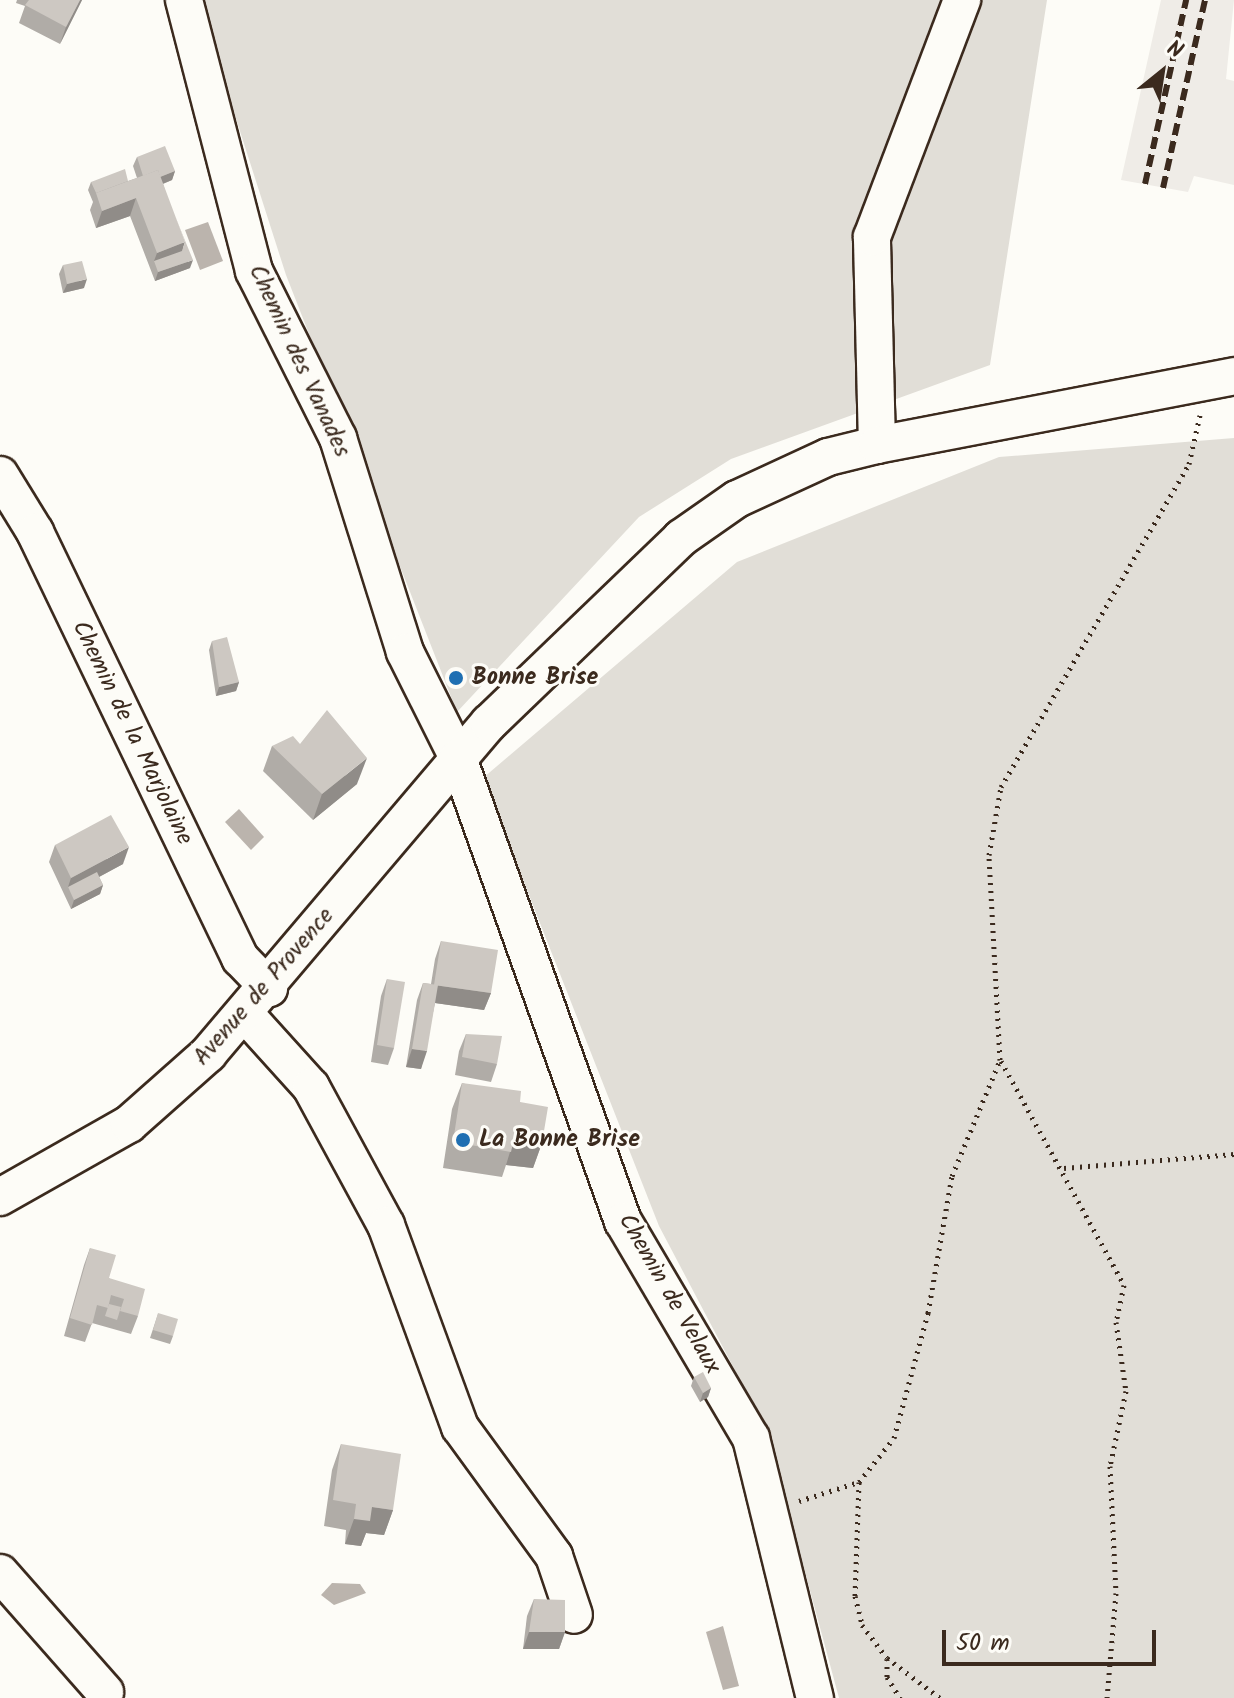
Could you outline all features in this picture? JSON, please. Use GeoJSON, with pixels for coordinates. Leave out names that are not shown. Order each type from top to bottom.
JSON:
{"type":"FeatureCollection","features":[{"type":"Feature","properties":{"kind":"street","name":"Chemin des Vanades"},"geometry":{"type":"LineString","coordinates":[[184,0],[254,271],[338,438],[405,652],[455,760]]}},
{"type":"Feature","properties":{"kind":"street"},"geometry":{"type":"LineString","coordinates":[[877,445],[872,237],[962,0]]}},
{"type":"Feature","properties":{"kind":"street","name":"Avenue de Provence"},"geometry":{"type":"LineString","coordinates":[[0,1197],[129,1124],[246,1015],[455,760],[681,538],[776,479],[877,445],[1219,380]]}},
{"type":"Feature","properties":{"kind":"street","name":"Chemin de la Marjolaine"},"geometry":{"type":"LineString","coordinates":[[0,475],[35,532],[240,958],[269,988]]}},
{"type":"Feature","properties":{"kind":"street","name":"Chemin de Velaux"},"geometry":{"type":"LineString","coordinates":[[455,760],[623,1221],[751,1438],[815,1698]]}},
{"type":"Feature","properties":{"kind":"street"},"geometry":{"type":"LineString","coordinates":[[246,1015],[311,1087],[386,1225],[460,1427],[554,1556],[574,1615]]}},
{"type":"Feature","properties":{"kind":"street"},"geometry":{"type":"LineString","coordinates":[[0,1573],[105,1692]]}},
{"type":"Feature","properties":{"kind":"path"},"geometry":{"type":"LineString","coordinates":[[940,1698],[887,1658],[865,1633],[855,1596],[859,1482],[894,1438],[928,1313],[952,1176],[1000,1060],[989,855],[1001,787],[1189,464],[1219,380]]}},
{"type":"Feature","properties":{"kind":"path"},"geometry":{"type":"LineString","coordinates":[[1000,1060],[1063,1168],[1124,1285],[1116,1322],[1126,1391],[1110,1466],[1116,1593],[1107,1698]]}},
{"type":"Feature","properties":{"kind":"path"},"geometry":{"type":"LineString","coordinates":[[1063,1168],[1234,1154]]}},
{"type":"Feature","properties":{"kind":"path"},"geometry":{"type":"LineString","coordinates":[[771,1519],[809,1494],[859,1482]]}},
{"type":"Feature","properties":{"kind":"path"},"geometry":{"type":"LineString","coordinates":[[887,1658],[887,1677],[900,1698]]}},
{"type":"Feature","properties":{"kind":"shaded area"},"geometry":{"type":"Polygon","coordinates":[[[198,0],[1047,0],[990,365],[731,459],[639,517],[457,712],[286,275],[198,0]]]}},
{"type":"Feature","properties":{"kind":"shaded area"},"geometry":{"type":"Polygon","coordinates":[[[1161,0],[1234,0],[1226,79],[1234,81],[1234,185],[1194,176],[1188,192],[1121,180],[1161,0]]]}},
{"type":"Feature","properties":{"kind":"shaded area"},"geometry":{"type":"Polygon","coordinates":[[[208,222],[223,261],[200,270],[185,230],[208,222]]]}},
{"type":"Feature","properties":{"kind":"shaded area"},"geometry":{"type":"Polygon","coordinates":[[[1234,438],[1234,1698],[839,1698],[767,1431],[659,1226],[483,778],[737,562],[999,457],[1234,438]]]}},
{"type":"Feature","properties":{"kind":"shaded area"},"geometry":{"type":"Polygon","coordinates":[[[239,809],[264,837],[251,850],[225,822],[239,809]]]}},
{"type":"Feature","properties":{"kind":"shaded area"},"geometry":{"type":"Polygon","coordinates":[[[332,1583],[360,1584],[366,1593],[334,1605],[321,1595],[332,1583]]]}},
{"type":"Feature","properties":{"kind":"shaded area"},"geometry":{"type":"Polygon","coordinates":[[[723,1626],[739,1686],[723,1690],[706,1632],[723,1626]]]}},
{"type":"Feature","properties":{"kind":"building"},"geometry":{"type":"Polygon","coordinates":[[[29,0],[80,0],[66,27],[25,5],[29,0]]]}},
{"type":"Feature","properties":{"kind":"building"},"geometry":{"type":"Polygon","coordinates":[[[165,146],[175,171],[160,177],[158,170],[143,176],[137,157],[165,146]]]}},
{"type":"Feature","properties":{"kind":"building"},"geometry":{"type":"Polygon","coordinates":[[[125,169],[128,181],[96,193],[91,182],[125,169]]]}},
{"type":"Feature","properties":{"kind":"building"},"geometry":{"type":"Polygon","coordinates":[[[158,170],[185,242],[157,253],[136,198],[102,211],[96,193],[158,170]]]}},
{"type":"Feature","properties":{"kind":"building"},"geometry":{"type":"Polygon","coordinates":[[[175,216],[193,260],[158,272],[154,261],[182,251],[185,242],[175,216]]]}},
{"type":"Feature","properties":{"kind":"building"},"geometry":{"type":"Polygon","coordinates":[[[82,261],[87,279],[67,284],[63,265],[82,261]]]}},
{"type":"Feature","properties":{"kind":"building"},"geometry":{"type":"Polygon","coordinates":[[[227,637],[239,682],[219,687],[212,641],[227,637]]]}},
{"type":"Feature","properties":{"kind":"building"},"geometry":{"type":"Polygon","coordinates":[[[327,710],[367,758],[322,794],[272,746],[293,736],[300,744],[327,710]]]}},
{"type":"Feature","properties":{"kind":"building"},"geometry":{"type":"Polygon","coordinates":[[[111,815],[129,847],[71,878],[55,845],[111,815]]]}},
{"type":"Feature","properties":{"kind":"building"},"geometry":{"type":"Polygon","coordinates":[[[97,872],[103,885],[74,900],[68,887],[97,872]]]}},
{"type":"Feature","properties":{"kind":"building"},"geometry":{"type":"Polygon","coordinates":[[[441,941],[498,950],[491,993],[434,985],[441,941]]]}},
{"type":"Feature","properties":{"kind":"building"},"geometry":{"type":"Polygon","coordinates":[[[387,979],[405,982],[394,1048],[377,1045],[387,979]]]}},
{"type":"Feature","properties":{"kind":"building"},"geometry":{"type":"Polygon","coordinates":[[[423,983],[438,985],[427,1051],[412,1049],[423,983]]]}},
{"type":"Feature","properties":{"kind":"building"},"geometry":{"type":"Polygon","coordinates":[[[466,1034],[502,1036],[497,1064],[462,1057],[466,1034]]]}},
{"type":"Feature","properties":{"kind":"building"},"geometry":{"type":"Polygon","coordinates":[[[462,1083],[521,1091],[520,1102],[548,1107],[542,1143],[514,1139],[511,1152],[453,1142],[462,1083]]]}},
{"type":"Feature","properties":{"kind":"building"},"geometry":{"type":"Polygon","coordinates":[[[90,1248],[116,1255],[109,1278],[145,1289],[138,1316],[120,1311],[124,1299],[111,1295],[108,1308],[97,1305],[92,1325],[70,1318],[90,1248]]]}},
{"type":"Feature","properties":{"kind":"building"},"geometry":{"type":"Polygon","coordinates":[[[109,1304],[121,1307],[117,1320],[105,1316],[109,1304]]]}},
{"type":"Feature","properties":{"kind":"building"},"geometry":{"type":"Polygon","coordinates":[[[158,1313],[178,1319],[173,1336],[153,1330],[158,1313]]]}},
{"type":"Feature","properties":{"kind":"building"},"geometry":{"type":"Polygon","coordinates":[[[703,1372],[711,1388],[703,1393],[694,1377],[703,1372]]]}},
{"type":"Feature","properties":{"kind":"building"},"geometry":{"type":"Polygon","coordinates":[[[341,1444],[401,1454],[393,1510],[372,1507],[370,1521],[354,1519],[356,1504],[333,1500],[341,1444]]]}},
{"type":"Feature","properties":{"kind":"building"},"geometry":{"type":"Polygon","coordinates":[[[534,1599],[565,1600],[565,1632],[529,1632],[534,1599]]]}},
{"type":"Feature","properties":{"kind":"railway"},"geometry":{"type":"LineString","coordinates":[[1145,184],[1186,0]]}},
{"type":"Feature","properties":{"kind":"railway"},"geometry":{"type":"LineString","coordinates":[[1163,188],[1205,0]]}},
{"type":"Feature","properties":{"kind":"place","name":"Bonne Brise"},"geometry":{"type":"Point","coordinates":[456,678]}},
{"type":"Feature","properties":{"kind":"place","name":"La Bonne Brise"},"geometry":{"type":"Point","coordinates":[463,1140]}}]}
